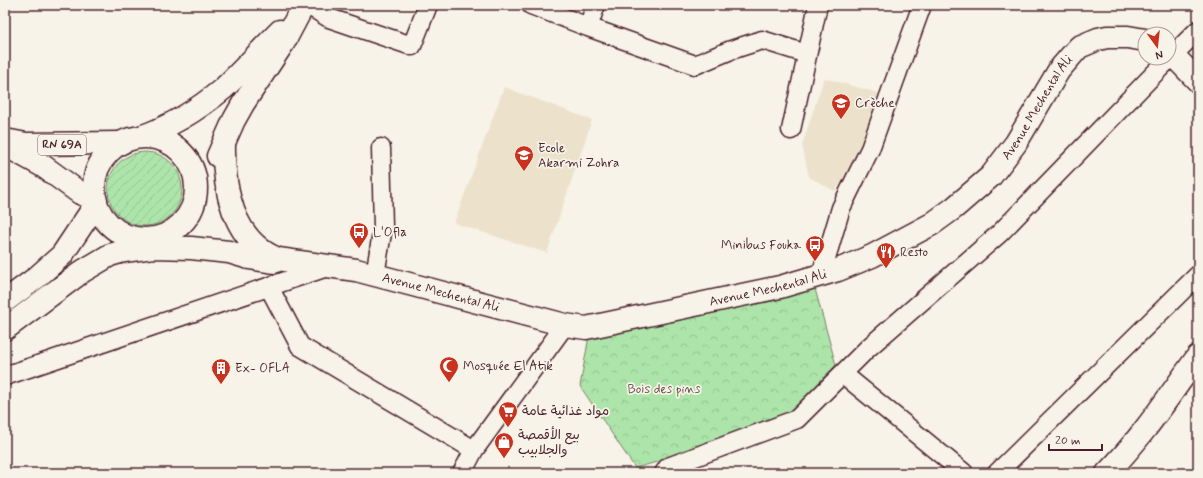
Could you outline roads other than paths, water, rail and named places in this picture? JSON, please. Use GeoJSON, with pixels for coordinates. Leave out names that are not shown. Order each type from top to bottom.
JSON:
{"type":"FeatureCollection","features":[{"type":"Feature","properties":{"kind":"main road"},"geometry":{"type":"LineString","coordinates":[[191,248],[168,240],[138,238],[124,234],[112,227],[102,216],[96,202],[94,190],[95,176],[100,163],[109,152],[128,141],[165,128],[224,88],[305,6]]}},
{"type":"Feature","properties":{"kind":"main road"},"geometry":{"type":"LineString","coordinates":[[5,329],[83,271],[110,255],[121,249],[166,234],[178,227],[187,216],[194,203],[196,189],[201,178],[224,143],[243,104],[284,42],[305,6]]}},
{"type":"Feature","properties":{"kind":"main road","name":"Avenue Mechental Ali"},"geometry":{"type":"LineString","coordinates":[[303,262],[332,265],[376,275],[565,326],[586,328],[780,287],[821,276],[872,256],[932,224],[954,208],[991,176],[1016,143],[1059,70],[1079,48],[1098,39],[1107,37],[1137,39]]}},
{"type":"Feature","properties":{"kind":"main road"},"geometry":{"type":"LineString","coordinates":[[1177,59],[1198,81]]}},
{"type":"Feature","properties":{"kind":"main road"},"geometry":{"type":"LineString","coordinates":[[128,141],[150,138],[158,139],[165,141],[178,149],[201,178],[220,191],[231,205],[246,235],[261,250],[278,259],[303,262]]}},
{"type":"Feature","properties":{"kind":"main road","name":"RN 69A"},"geometry":{"type":"LineString","coordinates":[[5,140],[26,144],[57,145],[128,141]]}},
{"type":"Feature","properties":{"kind":"main road"},"geometry":{"type":"LineString","coordinates":[[224,143],[224,171],[231,205]]}},
{"type":"Feature","properties":{"kind":"main road","name":"RN 69A"},"geometry":{"type":"LineString","coordinates":[[5,146],[43,166],[96,202]]}},
{"type":"Feature","properties":{"kind":"main road"},"geometry":{"type":"LineString","coordinates":[[5,301],[36,278],[62,255],[96,202]]}},
{"type":"Feature","properties":{"kind":"main road"},"geometry":{"type":"LineString","coordinates":[[110,255],[124,251],[153,247],[191,248],[229,252],[264,260],[303,262]]}},
{"type":"Feature","properties":{"kind":"main road"},"geometry":{"type":"LineString","coordinates":[[1106,473],[1123,457],[1145,430],[1198,356]]}},
{"type":"Feature","properties":{"kind":"street"},"geometry":{"type":"LineString","coordinates":[[305,6],[329,18],[412,46],[428,5]]}},
{"type":"Feature","properties":{"kind":"street"},"geometry":{"type":"LineString","coordinates":[[530,5],[695,65],[730,50],[762,40],[807,54]]}},
{"type":"Feature","properties":{"kind":"street"},"geometry":{"type":"LineString","coordinates":[[588,27],[596,5]]}},
{"type":"Feature","properties":{"kind":"street"},"geometry":{"type":"LineString","coordinates":[[791,130],[818,5]]}},
{"type":"Feature","properties":{"kind":"street"},"geometry":{"type":"LineString","coordinates":[[821,276],[841,208],[870,149],[922,5]]}},
{"type":"Feature","properties":{"kind":"street"},"geometry":{"type":"LineString","coordinates":[[1177,48],[1198,30]]}},
{"type":"Feature","properties":{"kind":"street"},"geometry":{"type":"LineString","coordinates":[[664,473],[668,467],[796,419],[868,348],[1000,233],[1159,66]]}},
{"type":"Feature","properties":{"kind":"street"},"geometry":{"type":"LineString","coordinates":[[376,275],[383,227],[381,148]]}},
{"type":"Feature","properties":{"kind":"street"},"geometry":{"type":"LineString","coordinates":[[5,376],[332,265]]}},
{"type":"Feature","properties":{"kind":"street"},"geometry":{"type":"LineString","coordinates":[[997,473],[1198,275]]}},
{"type":"Feature","properties":{"kind":"street"},"geometry":{"type":"LineString","coordinates":[[269,287],[300,346],[474,450]]}},
{"type":"Feature","properties":{"kind":"street"},"geometry":{"type":"LineString","coordinates":[[462,473],[474,450],[565,326]]}},
{"type":"Feature","properties":{"kind":"street"},"geometry":{"type":"LineString","coordinates":[[843,374],[964,473]]}},
{"type":"Feature","properties":{"kind":"place","name":"Crèche"},"geometry":{"type":"Point","coordinates":[841,120]}},
{"type":"Feature","properties":{"kind":"place","name":"Ecole Akarmi Zohra"},"geometry":{"type":"Point","coordinates":[524,172]}},
{"type":"Feature","properties":{"kind":"place","name":"L'Ofla"},"geometry":{"type":"Point","coordinates":[359,249]}},
{"type":"Feature","properties":{"kind":"place","name":"Minibus Fouka"},"geometry":{"type":"Point","coordinates":[815,262]}},
{"type":"Feature","properties":{"kind":"place","name":"Resto"},"geometry":{"type":"Point","coordinates":[886,269]}},
{"type":"Feature","properties":{"kind":"place","name":"Mosquée El Atik"},"geometry":{"type":"Point","coordinates":[449,383]}},
{"type":"Feature","properties":{"kind":"place","name":"Ex- OFLA"},"geometry":{"type":"Point","coordinates":[221,385]}},
{"type":"Feature","properties":{"kind":"place","name":"مواد غذائية عامة"},"geometry":{"type":"Point","coordinates":[508,428]}},
{"type":"Feature","properties":{"kind":"place","name":"بيع الأقمصة والجلابيب"},"geometry":{"type":"Point","coordinates":[504,459]}},
{"type":"Feature","properties":{"kind":"park label","name":"Bois des pins"},"geometry":{"type":"Point","coordinates":[664,389]}}]}
